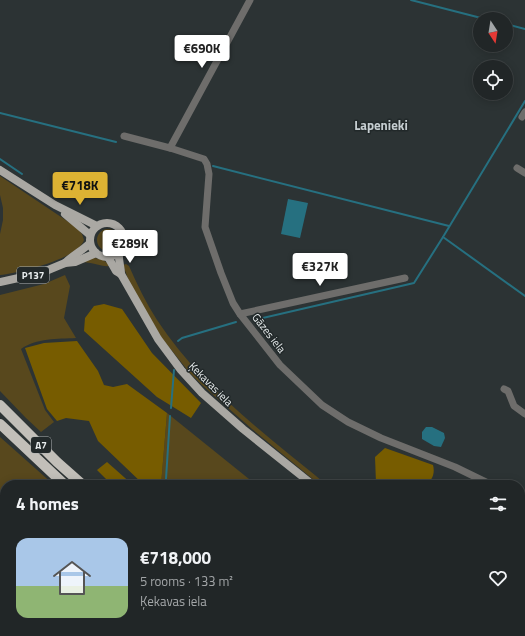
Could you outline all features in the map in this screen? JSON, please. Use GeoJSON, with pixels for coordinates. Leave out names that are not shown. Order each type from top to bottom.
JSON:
{"type":"FeatureCollection","features":[{"type":"Feature","properties":{"kind":"highway","name":"A7"},"geometry":{"type":"LineString","coordinates":[[0,405],[57,462],[77,480]]}},
{"type":"Feature","properties":{"kind":"highway","name":"A7"},"geometry":{"type":"LineString","coordinates":[[0,424],[60,480]]}},
{"type":"Feature","properties":{"kind":"main road"},"geometry":{"type":"LineString","coordinates":[[0,170],[55,205],[90,239],[96,253],[101,256],[108,257],[119,252]]}},
{"type":"Feature","properties":{"kind":"main road","name":"Ķekavas iela"},"geometry":{"type":"LineString","coordinates":[[55,205],[97,226],[107,222],[118,227],[122,231],[124,243],[119,252],[118,261],[121,268],[121,274]]}},
{"type":"Feature","properties":{"kind":"main road"},"geometry":{"type":"LineString","coordinates":[[90,239],[97,226]]}},
{"type":"Feature","properties":{"kind":"main road","name":"P137"},"geometry":{"type":"LineString","coordinates":[[66,263],[71,257],[83,250],[90,239]]}},
{"type":"Feature","properties":{"kind":"main road","name":"P137"},"geometry":{"type":"LineString","coordinates":[[0,282],[40,273],[66,263],[76,262],[96,253]]}},
{"type":"Feature","properties":{"kind":"main road","name":"Ķekavas iela"},"geometry":{"type":"LineString","coordinates":[[108,257],[116,271],[121,274],[158,339],[181,370],[202,393],[243,429],[307,480]]}},
{"type":"Feature","properties":{"kind":"street"},"geometry":{"type":"LineString","coordinates":[[170,148],[250,0]]}},
{"type":"Feature","properties":{"kind":"street","name":"Gāzes iela"},"geometry":{"type":"LineString","coordinates":[[124,136],[204,159],[207,164],[209,174],[205,227],[221,273],[233,303],[240,314],[280,365],[322,404],[348,422],[381,438],[455,467],[482,480]]}},
{"type":"Feature","properties":{"kind":"street"},"geometry":{"type":"LineString","coordinates":[[517,168],[525,173]]}},
{"type":"Feature","properties":{"kind":"street"},"geometry":{"type":"LineString","coordinates":[[240,314],[405,278]]}},
{"type":"Feature","properties":{"kind":"street"},"geometry":{"type":"LineString","coordinates":[[504,389],[508,391],[514,406],[525,414]]}},
{"type":"Feature","properties":{"kind":"shaded area"},"geometry":{"type":"Polygon","coordinates":[[[0,176],[76,227],[82,234],[84,240],[79,247],[60,259],[47,264],[0,275],[0,234],[3,220],[3,208],[0,195],[0,176]]]}},
{"type":"Feature","properties":{"kind":"shaded area"},"geometry":{"type":"Polygon","coordinates":[[[108,229],[116,232],[119,240],[116,248],[108,251],[100,248],[97,240],[100,232],[108,229]]]}},
{"type":"Feature","properties":{"kind":"shaded area"},"geometry":{"type":"Polygon","coordinates":[[[91,258],[102,260],[110,266],[82,262],[91,258]]]}},
{"type":"Feature","properties":{"kind":"shaded area"},"geometry":{"type":"Polygon","coordinates":[[[126,264],[129,266],[157,320],[174,344],[194,367],[236,409],[321,480],[314,480],[252,429],[189,372],[161,337],[130,284],[123,265],[126,264]]]}},
{"type":"Feature","properties":{"kind":"shaded area"},"geometry":{"type":"Polygon","coordinates":[[[65,275],[70,286],[64,318],[76,338],[40,341],[27,345],[21,349],[45,410],[54,422],[41,432],[0,391],[0,295],[44,284],[65,275]]]}},
{"type":"Feature","properties":{"kind":"shaded area"},"geometry":{"type":"Polygon","coordinates":[[[104,304],[122,309],[152,353],[201,403],[191,418],[157,397],[84,331],[85,318],[94,306],[104,304]]]}},
{"type":"Feature","properties":{"kind":"shaded area"},"geometry":{"type":"Polygon","coordinates":[[[77,341],[98,371],[104,385],[113,387],[127,384],[167,413],[161,480],[139,480],[98,441],[89,421],[66,418],[57,421],[47,409],[25,348],[44,343],[77,341]]]}},
{"type":"Feature","properties":{"kind":"shaded area"},"geometry":{"type":"Polygon","coordinates":[[[167,413],[250,480],[161,480],[167,413]]]}},
{"type":"Feature","properties":{"kind":"shaded area"},"geometry":{"type":"Polygon","coordinates":[[[0,437],[48,480],[0,480],[0,437]]]}},
{"type":"Feature","properties":{"kind":"shaded area"},"geometry":{"type":"Polygon","coordinates":[[[385,448],[433,465],[433,475],[431,480],[376,480],[375,457],[385,448]]]}},
{"type":"Feature","properties":{"kind":"shaded area"},"geometry":{"type":"Polygon","coordinates":[[[107,462],[127,480],[107,480],[97,470],[107,462]]]}},
{"type":"Feature","properties":{"kind":"water"},"geometry":{"type":"Polygon","coordinates":[[[288,199],[308,203],[300,238],[281,234],[288,199]]]}},
{"type":"Feature","properties":{"kind":"water"},"geometry":{"type":"Polygon","coordinates":[[[426,427],[432,427],[444,433],[445,438],[441,447],[434,446],[422,439],[422,432],[426,427]]]}},
{"type":"Feature","properties":{"kind":"waterway"},"geometry":{"type":"LineString","coordinates":[[411,0],[473,16]]}},
{"type":"Feature","properties":{"kind":"waterway"},"geometry":{"type":"LineString","coordinates":[[513,26],[525,29]]}},
{"type":"Feature","properties":{"kind":"waterway"},"geometry":{"type":"LineString","coordinates":[[525,101],[443,237],[525,296]]}},
{"type":"Feature","properties":{"kind":"waterway"},"geometry":{"type":"LineString","coordinates":[[0,113],[116,142]]}},
{"type":"Feature","properties":{"kind":"waterway"},"geometry":{"type":"LineString","coordinates":[[0,159],[22,174]]}},
{"type":"Feature","properties":{"kind":"waterway"},"geometry":{"type":"LineString","coordinates":[[213,166],[449,226]]}},
{"type":"Feature","properties":{"kind":"waterway"},"geometry":{"type":"LineString","coordinates":[[254,320],[414,283],[443,237]]}},
{"type":"Feature","properties":{"kind":"waterway"},"geometry":{"type":"LineString","coordinates":[[178,341],[182,338],[236,322]]}},
{"type":"Feature","properties":{"kind":"waterway"},"geometry":{"type":"LineString","coordinates":[[171,408],[174,370]]}},
{"type":"Feature","properties":{"kind":"waterway"},"geometry":{"type":"LineString","coordinates":[[166,479],[170,416]]}},
{"type":"Feature","properties":{"kind":"district","name":"Lapenieki"},"geometry":{"type":"Point","coordinates":[381,125]}}]}
